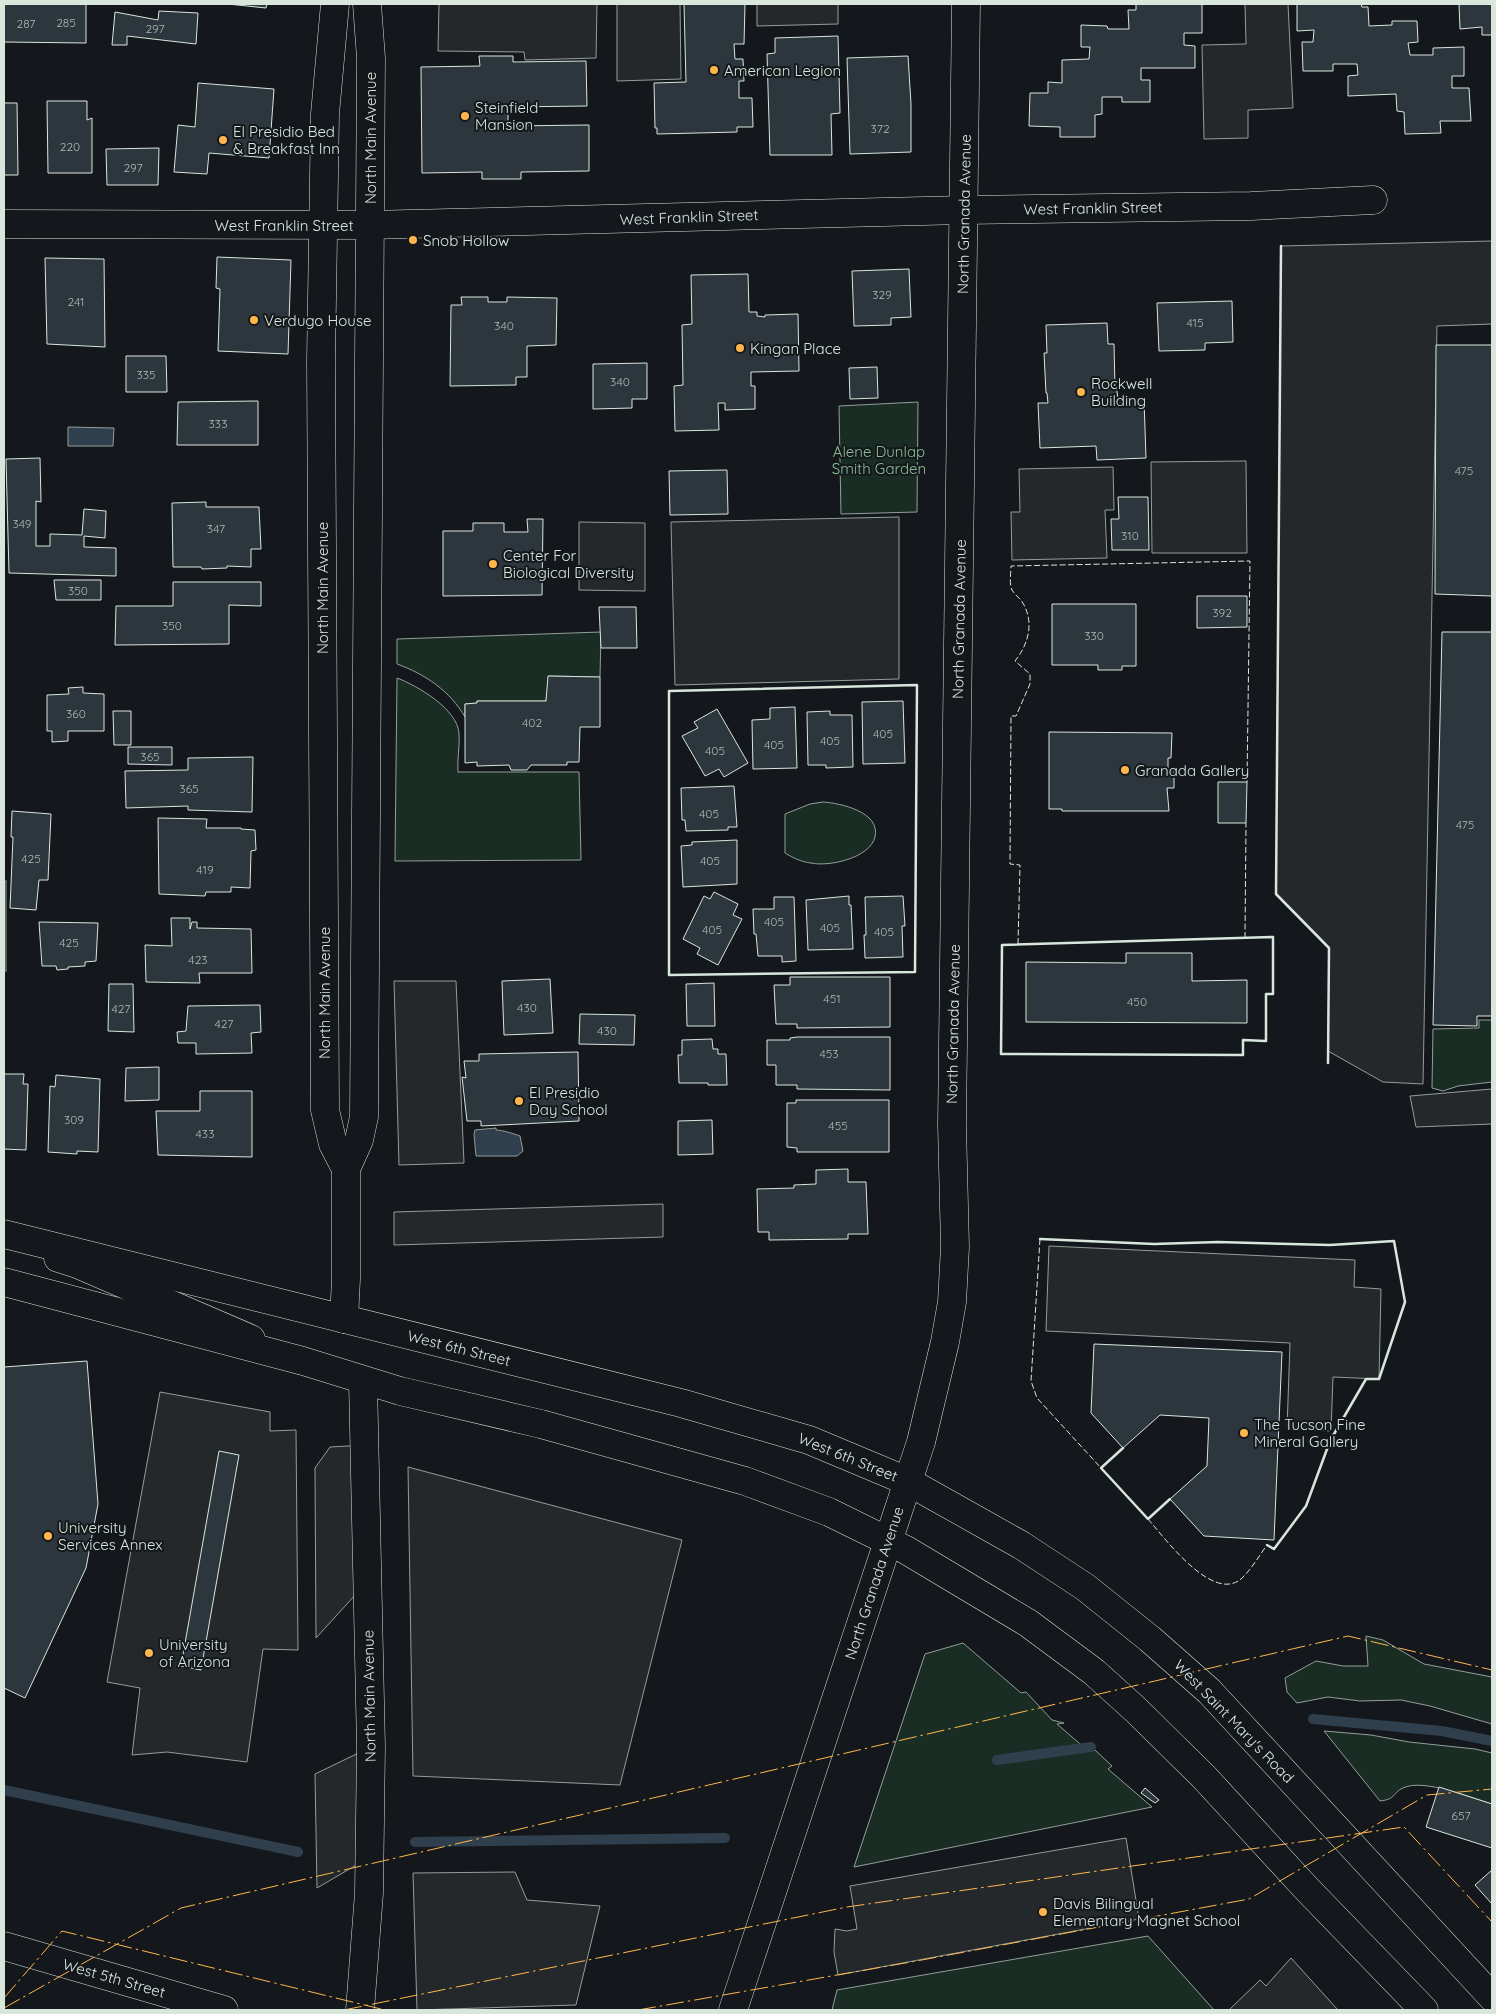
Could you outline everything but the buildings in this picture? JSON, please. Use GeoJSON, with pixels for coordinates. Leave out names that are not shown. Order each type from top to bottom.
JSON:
{"type":"FeatureCollection","features":[{"type":"Feature","properties":{"kind":"main road","name":"North Main Avenue"},"geometry":{"type":"LineString","coordinates":[[335,4],[325,114],[321,380],[324,1110],[333,1144],[346,1169]]}},
{"type":"Feature","properties":{"kind":"main road","name":"North Main Avenue"},"geometry":{"type":"LineString","coordinates":[[344,1319],[346,1169],[359,1140],[364,1117],[371,58],[367,4]]}},
{"type":"Feature","properties":{"kind":"main road","name":"North Granada Avenue"},"geometry":{"type":"LineString","coordinates":[[733,2010],[921,1442],[945,1342],[952,1302],[955,1247],[952,1125],[966,4]]}},
{"type":"Feature","properties":{"kind":"main road","name":"West Franklin Street"},"geometry":{"type":"LineString","coordinates":[[4,224],[369,225],[964,210],[1251,206],[1373,200]]}},
{"type":"Feature","properties":{"kind":"main road","name":"West 6th Street"},"geometry":{"type":"LineString","coordinates":[[4,1234],[760,1425],[808,1440],[908,1481]]}},
{"type":"Feature","properties":{"kind":"main road"},"geometry":{"type":"LineString","coordinates":[[4,1240],[77,1264],[303,1361]]}},
{"type":"Feature","properties":{"kind":"main road"},"geometry":{"type":"LineString","coordinates":[[4,1282],[303,1361],[363,1381],[541,1424],[745,1482],[829,1512],[906,1550],[961,1581],[1028,1623],[1094,1672],[1136,1710],[1204,1777],[1306,1888],[1424,2010]]}},
{"type":"Feature","properties":{"kind":"main road","name":"North Main Avenue"},"geometry":{"type":"LineString","coordinates":[[360,2010],[369,1875],[371,1747],[363,1381]]}},
{"type":"Feature","properties":{"kind":"main road","name":"West Saint Mary's Road"},"geometry":{"type":"LineString","coordinates":[[908,1481],[1006,1536],[1085,1587],[1168,1654],[1216,1698],[1492,1997]]}},
{"type":"Feature","properties":{"kind":"main road","name":"West 5th Street"},"geometry":{"type":"LineString","coordinates":[[4,1946],[224,2010]]}},
{"type":"Feature","properties":{"kind":"green space","name":"Alene Dunlap Smith Garden"},"geometry":{"type":"Polygon","coordinates":[[[918,402],[917,512],[841,514],[839,406],[918,402]]]}},
{"type":"Feature","properties":{"kind":"green space"},"geometry":{"type":"Polygon","coordinates":[[[601,632],[600,677],[549,676],[546,701],[477,701],[477,703],[465,704],[465,717],[452,699],[436,684],[397,664],[397,639],[601,632]]]}},
{"type":"Feature","properties":{"kind":"green space"},"geometry":{"type":"Polygon","coordinates":[[[397,678],[435,699],[457,724],[459,733],[458,772],[579,772],[581,860],[395,861],[397,678]]]}},
{"type":"Feature","properties":{"kind":"green space"},"geometry":{"type":"Polygon","coordinates":[[[823,802],[849,807],[866,815],[872,821],[875,828],[875,837],[872,844],[857,856],[828,864],[801,861],[785,853],[785,814],[810,804],[823,802]]]}},
{"type":"Feature","properties":{"kind":"green space"},"geometry":{"type":"Polygon","coordinates":[[[1479,1020],[1492,1020],[1492,1082],[1458,1086],[1443,1091],[1432,1088],[1433,1029],[1479,1028],[1479,1020]]]}},
{"type":"Feature","properties":{"kind":"green space"},"geometry":{"type":"Polygon","coordinates":[[[1366,1636],[1383,1640],[1424,1664],[1492,1677],[1492,1724],[1430,1706],[1401,1700],[1360,1701],[1328,1697],[1297,1703],[1287,1692],[1285,1678],[1316,1661],[1343,1666],[1368,1666],[1366,1636]]]}},
{"type":"Feature","properties":{"kind":"green space"},"geometry":{"type":"Polygon","coordinates":[[[963,1643],[1021,1693],[1026,1692],[1052,1720],[1064,1723],[1057,1724],[1087,1750],[1095,1750],[1112,1766],[1108,1769],[1152,1807],[854,1867],[925,1654],[963,1643]]]}},
{"type":"Feature","properties":{"kind":"green space"},"geometry":{"type":"Polygon","coordinates":[[[1324,1731],[1371,1735],[1492,1753],[1492,1804],[1448,1790],[1423,1785],[1403,1788],[1389,1799],[1380,1801],[1324,1731]]]}},
{"type":"Feature","properties":{"kind":"green space"},"geometry":{"type":"Polygon","coordinates":[[[1148,1936],[1214,2010],[832,2010],[837,1990],[1148,1936]]]}},
{"type":"Feature","properties":{"kind":"shaded area"},"geometry":{"type":"Polygon","coordinates":[[[439,4],[597,4],[596,58],[525,60],[524,52],[438,51],[439,4]]]}},
{"type":"Feature","properties":{"kind":"shaded area"},"geometry":{"type":"Polygon","coordinates":[[[617,4],[680,4],[681,79],[617,81],[617,4]]]}},
{"type":"Feature","properties":{"kind":"shaded area"},"geometry":{"type":"Polygon","coordinates":[[[757,4],[838,4],[838,24],[757,26],[757,4]]]}},
{"type":"Feature","properties":{"kind":"shaded area"},"geometry":{"type":"Polygon","coordinates":[[[1245,4],[1288,4],[1293,108],[1248,110],[1248,138],[1204,139],[1202,45],[1246,44],[1245,4]]]}},
{"type":"Feature","properties":{"kind":"shaded area"},"geometry":{"type":"Polygon","coordinates":[[[1492,241],[1492,324],[1437,326],[1423,1084],[1383,1082],[1328,1051],[1329,949],[1276,894],[1281,246],[1492,241]]]}},
{"type":"Feature","properties":{"kind":"shaded area"},"geometry":{"type":"Polygon","coordinates":[[[1246,461],[1247,553],[1152,553],[1151,462],[1246,461]]]}},
{"type":"Feature","properties":{"kind":"shaded area"},"geometry":{"type":"Polygon","coordinates":[[[1113,467],[1114,510],[1105,510],[1107,558],[1012,560],[1011,512],[1020,512],[1019,469],[1113,467]]]}},
{"type":"Feature","properties":{"kind":"shaded area"},"geometry":{"type":"Polygon","coordinates":[[[899,517],[899,679],[675,685],[671,522],[899,517]]]}},
{"type":"Feature","properties":{"kind":"shaded area"},"geometry":{"type":"Polygon","coordinates":[[[579,522],[645,523],[645,591],[579,590],[579,522]]]}},
{"type":"Feature","properties":{"kind":"shaded area"},"geometry":{"type":"Polygon","coordinates":[[[4,881],[6,881],[6,971],[4,971],[4,881]]]}},
{"type":"Feature","properties":{"kind":"shaded area"},"geometry":{"type":"Polygon","coordinates":[[[394,981],[456,981],[464,1163],[399,1165],[394,981]]]}},
{"type":"Feature","properties":{"kind":"shaded area"},"geometry":{"type":"Polygon","coordinates":[[[1492,1089],[1492,1124],[1416,1127],[1410,1096],[1492,1089]]]}},
{"type":"Feature","properties":{"kind":"shaded area"},"geometry":{"type":"Polygon","coordinates":[[[663,1204],[663,1237],[394,1245],[394,1212],[663,1204]]]}},
{"type":"Feature","properties":{"kind":"shaded area"},"geometry":{"type":"Polygon","coordinates":[[[1049,1246],[1355,1260],[1354,1287],[1381,1289],[1379,1379],[1333,1377],[1331,1431],[1287,1429],[1290,1343],[1046,1331],[1049,1246]]]}},
{"type":"Feature","properties":{"kind":"shaded area"},"geometry":{"type":"Polygon","coordinates":[[[160,1392],[270,1412],[270,1431],[296,1430],[298,1650],[263,1649],[247,1762],[167,1752],[132,1755],[140,1688],[107,1682],[160,1392]]]}},
{"type":"Feature","properties":{"kind":"shaded area"},"geometry":{"type":"Polygon","coordinates":[[[365,1445],[367,1582],[316,1638],[315,1468],[330,1447],[365,1445]]]}},
{"type":"Feature","properties":{"kind":"shaded area"},"geometry":{"type":"Polygon","coordinates":[[[408,1467],[682,1540],[620,1785],[413,1776],[408,1467]]]}},
{"type":"Feature","properties":{"kind":"shaded area"},"geometry":{"type":"Polygon","coordinates":[[[371,1747],[370,1857],[317,1888],[315,1774],[371,1747]]]}},
{"type":"Feature","properties":{"kind":"shaded area"},"geometry":{"type":"Polygon","coordinates":[[[1126,1838],[1139,1919],[838,1975],[834,1952],[835,1929],[847,1931],[857,1929],[850,1886],[1126,1838]]]}},
{"type":"Feature","properties":{"kind":"shaded area"},"geometry":{"type":"Polygon","coordinates":[[[515,1872],[527,1900],[600,1906],[576,2005],[417,2010],[413,1873],[515,1872]]]}},
{"type":"Feature","properties":{"kind":"shaded area"},"geometry":{"type":"Polygon","coordinates":[[[1291,1958],[1338,2010],[1229,2010],[1260,1980],[1266,1986],[1291,1958]]]}},
{"type":"Feature","properties":{"kind":"water"},"geometry":{"type":"Polygon","coordinates":[[[68,427],[114,428],[113,446],[68,446],[68,427]]]}},
{"type":"Feature","properties":{"kind":"water"},"geometry":{"type":"Polygon","coordinates":[[[496,1128],[496,1130],[520,1136],[523,1151],[517,1156],[476,1156],[475,1130],[496,1128]]]}},
{"type":"Feature","properties":{"kind":"waterway"},"geometry":{"type":"LineString","coordinates":[[1313,1719],[1442,1731],[1492,1741]]}},
{"type":"Feature","properties":{"kind":"waterway"},"geometry":{"type":"LineString","coordinates":[[997,1760],[1091,1747]]}},
{"type":"Feature","properties":{"kind":"waterway"},"geometry":{"type":"LineString","coordinates":[[4,1790],[298,1852]]}},
{"type":"Feature","properties":{"kind":"waterway"},"geometry":{"type":"LineString","coordinates":[[415,1842],[725,1838]]}},
{"type":"Feature","properties":{"kind":"fence"},"geometry":{"type":"LineString","coordinates":[[1018,944],[1020,865],[1010,864],[1011,716],[1016,716],[1030,684],[1030,674],[1015,661],[1026,641],[1029,620],[1024,605],[1011,587],[1011,566],[1250,561],[1247,782]]}},
{"type":"Feature","properties":{"kind":"fence"},"geometry":{"type":"LineString","coordinates":[[1245,938],[1246,823]]}},
{"type":"Feature","properties":{"kind":"fence"},"geometry":{"type":"LineString","coordinates":[[1040,1239],[1031,1381],[1037,1398],[1101,1468]]}},
{"type":"Feature","properties":{"kind":"fence"},"geometry":{"type":"LineString","coordinates":[[1148,1519],[1190,1565],[1216,1582],[1229,1584],[1241,1579],[1267,1545]]}},
{"type":"Feature","properties":{"kind":"wall"},"geometry":{"type":"LineString","coordinates":[[1281,246],[1276,894],[1329,948],[1328,1063]]}},
{"type":"Feature","properties":{"kind":"wall"},"geometry":{"type":"LineString","coordinates":[[917,685],[915,972],[669,975],[669,691],[917,685]]}},
{"type":"Feature","properties":{"kind":"wall"},"geometry":{"type":"LineString","coordinates":[[1273,937],[1273,994],[1266,994],[1266,1041],[1243,1040],[1243,1055],[1001,1054],[1002,945],[1273,937]]}},
{"type":"Feature","properties":{"kind":"wall"},"geometry":{"type":"LineString","coordinates":[[1040,1239],[1154,1244],[1218,1242],[1330,1245],[1394,1241],[1405,1302],[1379,1379],[1366,1379],[1330,1441],[1306,1506],[1274,1549],[1267,1545]]}},
{"type":"Feature","properties":{"kind":"wall"},"geometry":{"type":"LineString","coordinates":[[1123,1448],[1101,1468],[1148,1519],[1170,1499]]}},
{"type":"Feature","properties":{"kind":"power"},"geometry":{"type":"LineString","coordinates":[[4,2008],[181,1908],[1348,1636],[1492,1670]]}},
{"type":"Feature","properties":{"kind":"power"},"geometry":{"type":"LineString","coordinates":[[638,2010],[911,1962],[1249,1899],[1427,1795],[1492,1789]]}},
{"type":"Feature","properties":{"kind":"power"},"geometry":{"type":"LineString","coordinates":[[344,2010],[847,1907],[1404,1827],[1492,1922]]}},
{"type":"Feature","properties":{"kind":"power"},"geometry":{"type":"LineString","coordinates":[[4,1998],[62,1931],[385,2010]]}},
{"type":"Feature","properties":{"kind":"place","name":"American Legion"},"geometry":{"type":"Point","coordinates":[714,70]}},
{"type":"Feature","properties":{"kind":"place","name":"Steinfield Mansion"},"geometry":{"type":"Point","coordinates":[465,116]}},
{"type":"Feature","properties":{"kind":"place","name":"El Presidio Bed & Breakfast Inn"},"geometry":{"type":"Point","coordinates":[223,140]}},
{"type":"Feature","properties":{"kind":"place","name":"Snob Hollow"},"geometry":{"type":"Point","coordinates":[413,240]}},
{"type":"Feature","properties":{"kind":"place","name":"Verdugo House"},"geometry":{"type":"Point","coordinates":[254,320]}},
{"type":"Feature","properties":{"kind":"place","name":"Kingan Place"},"geometry":{"type":"Point","coordinates":[740,348]}},
{"type":"Feature","properties":{"kind":"place","name":"Rockwell Building"},"geometry":{"type":"Point","coordinates":[1081,392]}},
{"type":"Feature","properties":{"kind":"place","name":"Center For Biological Diversity"},"geometry":{"type":"Point","coordinates":[493,564]}},
{"type":"Feature","properties":{"kind":"place","name":"Granada Gallery"},"geometry":{"type":"Point","coordinates":[1125,770]}},
{"type":"Feature","properties":{"kind":"place","name":"El Presidio Day School"},"geometry":{"type":"Point","coordinates":[519,1101]}},
{"type":"Feature","properties":{"kind":"place","name":"The Tucson Fine Mineral Gallery"},"geometry":{"type":"Point","coordinates":[1244,1433]}},
{"type":"Feature","properties":{"kind":"place","name":"University Services Annex"},"geometry":{"type":"Point","coordinates":[48,1536]}},
{"type":"Feature","properties":{"kind":"place","name":"University of Arizona"},"geometry":{"type":"Point","coordinates":[149,1653]}},
{"type":"Feature","properties":{"kind":"place","name":"Davis Bilingual Elementary Magnet School"},"geometry":{"type":"Point","coordinates":[1043,1912]}}]}
